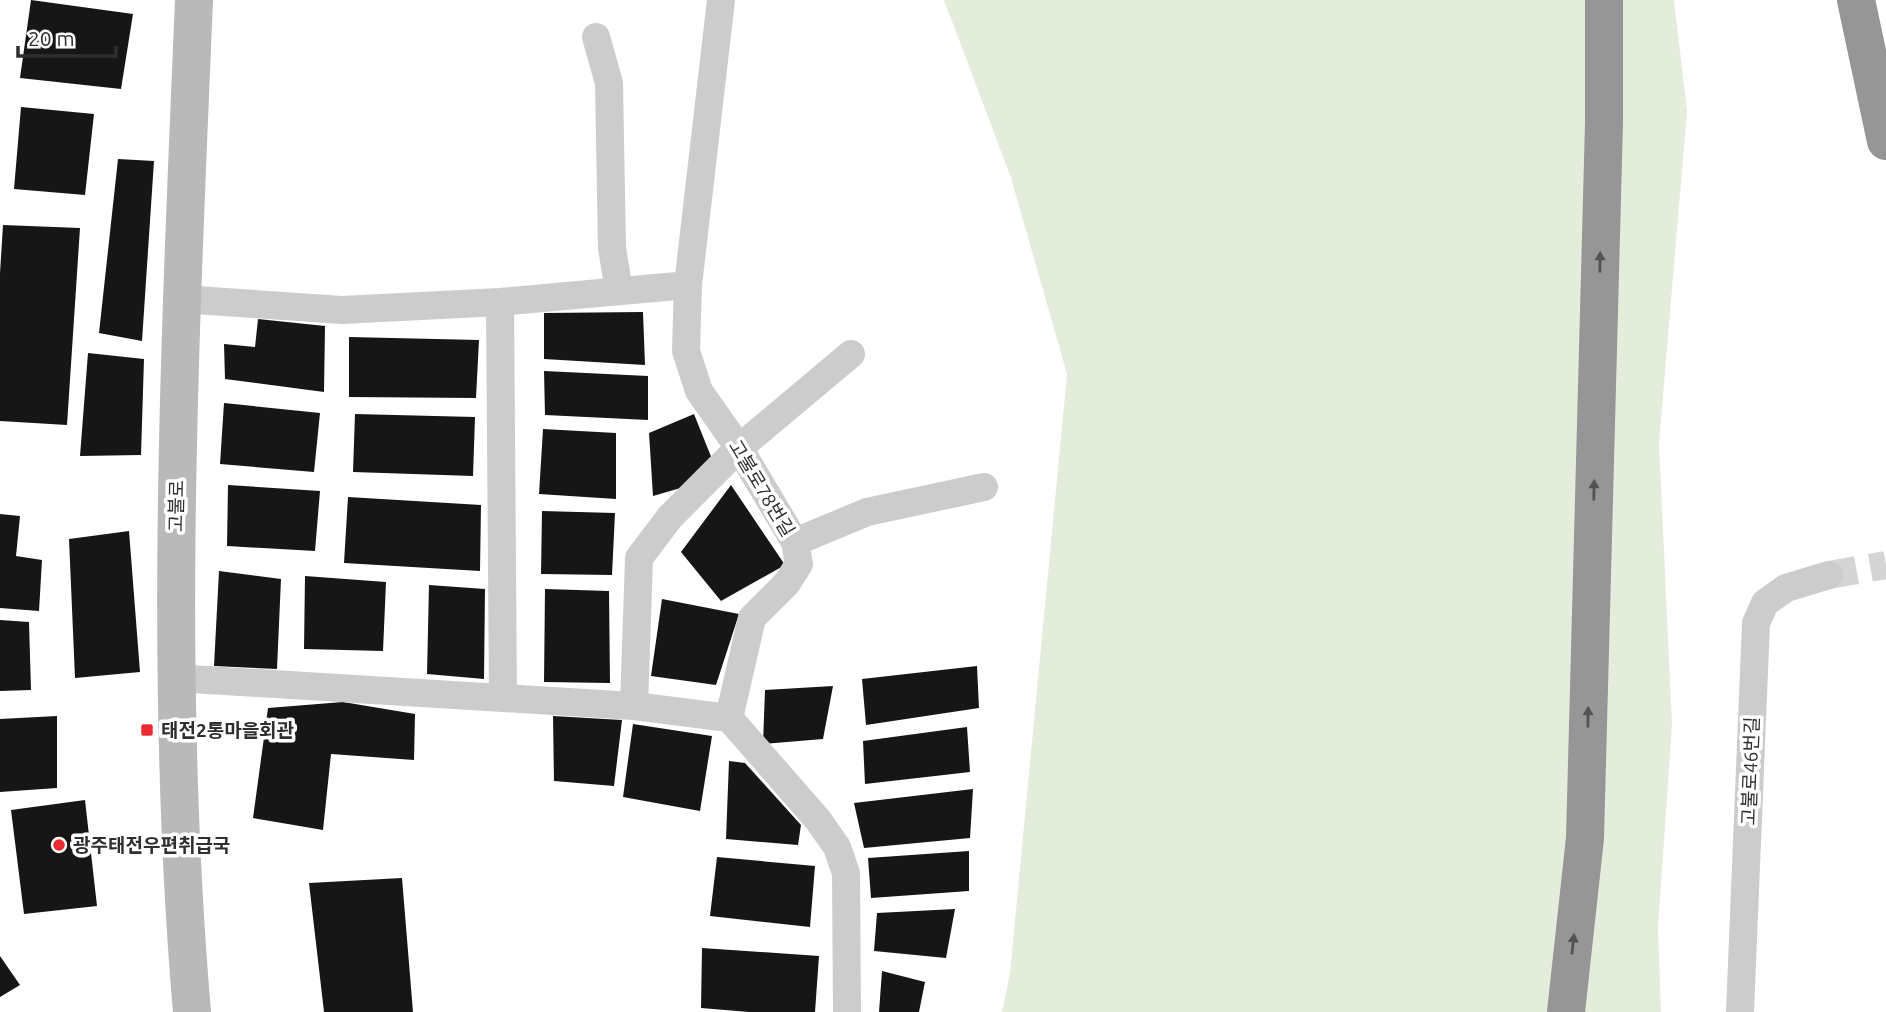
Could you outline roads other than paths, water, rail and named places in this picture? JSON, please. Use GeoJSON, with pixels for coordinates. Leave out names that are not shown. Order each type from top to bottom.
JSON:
{"type":"FeatureCollection","features":[{"type":"Feature","properties":{"kind":"highway"},"geometry":{"type":"LineString","coordinates":[[1566,1012],[1585,838],[1604,122],[1604,0]]}},
{"type":"Feature","properties":{"kind":"highway"},"geometry":{"type":"LineString","coordinates":[[1856,0],[1886,141]]}},
{"type":"Feature","properties":{"kind":"highway"},"geometry":{"type":"LineString","coordinates":[[1880,0],[1886,47]]}},
{"type":"Feature","properties":{"kind":"street","name":"고불로"},"geometry":{"type":"LineString","coordinates":[[192,1012],[187,958],[175,678],[175,552],[181,299],[194,0]]}},
{"type":"Feature","properties":{"kind":"street","name":"고불로78번길"},"geometry":{"type":"LineString","coordinates":[[721,0],[688,285],[686,351],[699,391],[739,448],[795,542],[799,565],[787,583],[752,618],[729,718]]}},
{"type":"Feature","properties":{"kind":"street"},"geometry":{"type":"LineString","coordinates":[[596,37],[609,83],[612,248],[619,291]]}},
{"type":"Feature","properties":{"kind":"street"},"geometry":{"type":"LineString","coordinates":[[181,299],[342,310],[500,302],[688,285]]}},
{"type":"Feature","properties":{"kind":"street"},"geometry":{"type":"LineString","coordinates":[[500,302],[503,698]]}},
{"type":"Feature","properties":{"kind":"street"},"geometry":{"type":"LineString","coordinates":[[634,706],[639,558],[670,517],[739,448],[851,354]]}},
{"type":"Feature","properties":{"kind":"street"},"geometry":{"type":"LineString","coordinates":[[795,542],[867,512],[984,487]]}},
{"type":"Feature","properties":{"kind":"street","name":"고불로46번길"},"geometry":{"type":"LineString","coordinates":[[1740,1012],[1756,623],[1765,603],[1786,588],[1829,575]]}},
{"type":"Feature","properties":{"kind":"street"},"geometry":{"type":"LineString","coordinates":[[175,678],[634,706],[729,718],[837,847],[846,873],[847,1012]]}},
{"type":"Feature","properties":{"kind":"tunnel"},"geometry":{"type":"LineString","coordinates":[[1829,575],[1886,565]]}},
{"type":"Feature","properties":{"kind":"place","name":"태전2통마을회관"},"geometry":{"type":"Point","coordinates":[147,730]}},
{"type":"Feature","properties":{"kind":"place","name":"광주태전우편취급국"},"geometry":{"type":"Point","coordinates":[59,845]}}]}
